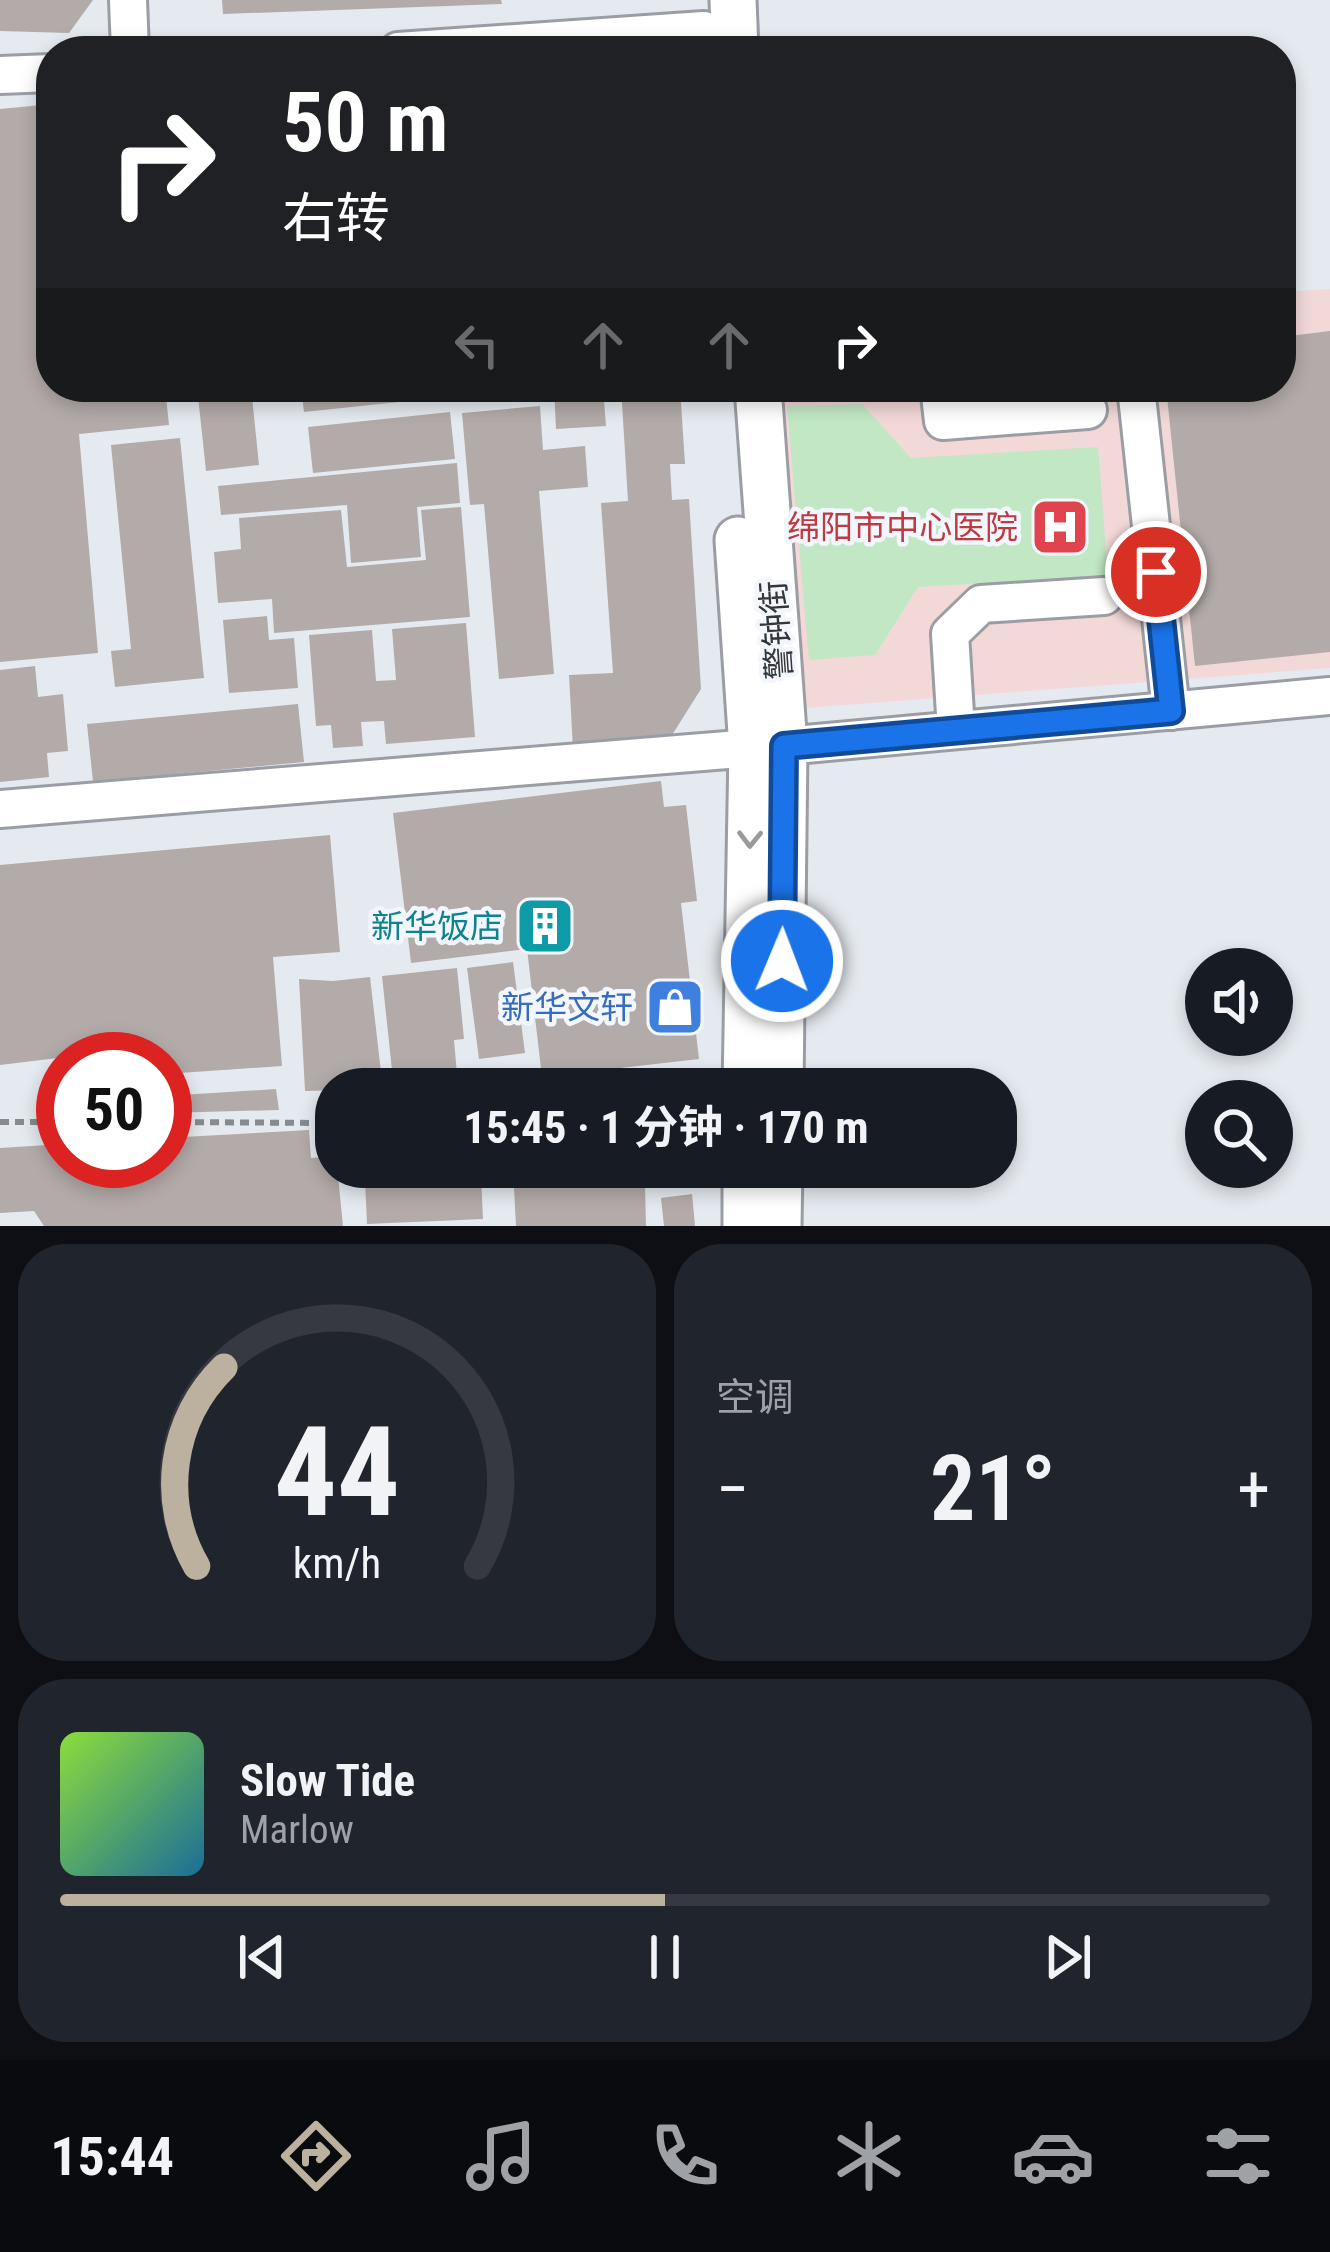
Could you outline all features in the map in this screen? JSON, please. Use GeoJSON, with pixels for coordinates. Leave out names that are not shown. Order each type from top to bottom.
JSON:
{"type":"FeatureCollection","features":[{"type":"Feature","properties":{"kind":"main road","name":"警钟街"},"geometry":{"type":"LineString","coordinates":[[730,402],[768,747],[747,1068]]}},
{"type":"Feature","properties":{"kind":"main road","name":"警钟街"},"geometry":{"type":"LineString","coordinates":[[758,402],[779,1068]]}},
{"type":"Feature","properties":{"kind":"main road"},"geometry":{"type":"LineString","coordinates":[[746,1188],[746,1226]]}},
{"type":"Feature","properties":{"kind":"main road"},"geometry":{"type":"LineString","coordinates":[[778,1226],[779,1188]]}},
{"type":"Feature","properties":{"kind":"street"},"geometry":{"type":"LineString","coordinates":[[128,0],[129,36]]}},
{"type":"Feature","properties":{"kind":"street"},"geometry":{"type":"LineString","coordinates":[[589,36],[716,26]]}},
{"type":"Feature","properties":{"kind":"street"},"geometry":{"type":"LineString","coordinates":[[0,74],[36,73]]}},
{"type":"Feature","properties":{"kind":"street"},"geometry":{"type":"LineString","coordinates":[[941,402],[944,421],[1088,410]]}},
{"type":"Feature","properties":{"kind":"street"},"geometry":{"type":"LineString","coordinates":[[1138,402],[1171,711]]}},
{"type":"Feature","properties":{"kind":"street"},"geometry":{"type":"LineString","coordinates":[[956,730],[950,634],[981,604],[1104,596]]}},
{"type":"Feature","properties":{"kind":"street"},"geometry":{"type":"LineString","coordinates":[[0,809],[1330,696]]}},
{"type":"Feature","properties":{"kind":"path"},"geometry":{"type":"LineString","coordinates":[[0,1122],[36,1122]]}},
{"type":"Feature","properties":{"kind":"path"},"geometry":{"type":"LineString","coordinates":[[192,1123],[315,1123]]}},
{"type":"Feature","properties":{"kind":"shaded area","name":"绵阳市中心医院"},"geometry":{"type":"Polygon","coordinates":[[[1330,289],[1330,668],[806,708],[778,402],[1296,402],[1296,291],[1330,289]]]}},
{"type":"Feature","properties":{"kind":"green space"},"geometry":{"type":"Polygon","coordinates":[[[862,404],[911,458],[1098,447],[1108,576],[918,587],[875,655],[809,660],[787,406],[862,404]]]}},
{"type":"Feature","properties":{"kind":"building"},"geometry":{"type":"Polygon","coordinates":[[[0,0],[93,0],[69,33],[0,31],[0,0]]]}},
{"type":"Feature","properties":{"kind":"building"},"geometry":{"type":"Polygon","coordinates":[[[222,0],[501,0],[502,4],[223,14],[222,0]]]}},
{"type":"Feature","properties":{"kind":"building"},"geometry":{"type":"Polygon","coordinates":[[[36,105],[36,402],[167,402],[169,425],[79,434],[98,653],[0,662],[0,109],[36,105]]]}},
{"type":"Feature","properties":{"kind":"building"},"geometry":{"type":"Polygon","coordinates":[[[1330,331],[1330,652],[1195,666],[1168,402],[1296,402],[1296,335],[1330,331]]]}},
{"type":"Feature","properties":{"kind":"building"},"geometry":{"type":"Polygon","coordinates":[[[199,402],[253,402],[259,465],[206,471],[199,402]]]}},
{"type":"Feature","properties":{"kind":"building"},"geometry":{"type":"Polygon","coordinates":[[[303,402],[399,402],[304,412],[303,402]]]}},
{"type":"Feature","properties":{"kind":"building"},"geometry":{"type":"Polygon","coordinates":[[[555,402],[604,402],[606,426],[556,429],[555,402]]]}},
{"type":"Feature","properties":{"kind":"building"},"geometry":{"type":"Polygon","coordinates":[[[622,402],[681,402],[685,464],[670,464],[672,500],[689,499],[701,689],[667,743],[573,749],[569,675],[613,673],[601,503],[628,501],[622,402]]]}},
{"type":"Feature","properties":{"kind":"building"},"geometry":{"type":"Polygon","coordinates":[[[540,406],[543,450],[585,446],[588,487],[539,491],[554,674],[499,679],[484,504],[470,505],[462,413],[540,406]]]}},
{"type":"Feature","properties":{"kind":"building"},"geometry":{"type":"Polygon","coordinates":[[[450,412],[455,459],[313,473],[308,427],[450,412]]]}},
{"type":"Feature","properties":{"kind":"building"},"geometry":{"type":"Polygon","coordinates":[[[180,438],[204,678],[115,687],[111,651],[131,649],[111,445],[180,438]]]}},
{"type":"Feature","properties":{"kind":"building"},"geometry":{"type":"Polygon","coordinates":[[[457,463],[460,503],[417,507],[421,557],[351,563],[347,505],[221,515],[218,486],[457,463]]]}},
{"type":"Feature","properties":{"kind":"building"},"geometry":{"type":"Polygon","coordinates":[[[461,507],[470,617],[274,633],[272,599],[218,603],[214,552],[241,549],[239,518],[341,510],[347,567],[426,560],[421,510],[461,507]]]}},
{"type":"Feature","properties":{"kind":"building"},"geometry":{"type":"Polygon","coordinates":[[[267,616],[269,640],[294,638],[298,688],[229,693],[223,620],[267,616]]]}},
{"type":"Feature","properties":{"kind":"building"},"geometry":{"type":"Polygon","coordinates":[[[466,623],[475,737],[386,744],[384,721],[361,722],[363,746],[333,748],[331,725],[316,726],[309,635],[372,630],[376,681],[396,680],[392,629],[466,623]]]}},
{"type":"Feature","properties":{"kind":"building"},"geometry":{"type":"Polygon","coordinates":[[[35,666],[38,697],[63,694],[68,751],[47,753],[49,777],[0,782],[0,670],[35,666]]]}},
{"type":"Feature","properties":{"kind":"building"},"geometry":{"type":"Polygon","coordinates":[[[298,704],[304,762],[93,782],[87,724],[298,704]]]}},
{"type":"Feature","properties":{"kind":"building","name":"新华饭店"},"geometry":{"type":"Polygon","coordinates":[[[661,781],[664,807],[686,805],[697,901],[681,903],[699,1059],[620,1068],[541,1068],[527,949],[411,963],[393,813],[661,781]]]}},
{"type":"Feature","properties":{"kind":"building"},"geometry":{"type":"Polygon","coordinates":[[[330,835],[340,952],[273,957],[282,1066],[192,1072],[192,1032],[36,1032],[36,1061],[0,1065],[0,865],[330,835]]]}},
{"type":"Feature","properties":{"kind":"building"},"geometry":{"type":"Polygon","coordinates":[[[513,962],[525,1053],[479,1059],[467,968],[513,962]]]}},
{"type":"Feature","properties":{"kind":"building"},"geometry":{"type":"Polygon","coordinates":[[[457,968],[464,1039],[454,1040],[456,1068],[392,1068],[382,976],[457,968]]]}},
{"type":"Feature","properties":{"kind":"building"},"geometry":{"type":"Polygon","coordinates":[[[370,977],[381,1068],[315,1068],[315,1091],[305,1091],[299,979],[370,977]]]}},
{"type":"Feature","properties":{"kind":"building"},"geometry":{"type":"Polygon","coordinates":[[[276,1089],[279,1110],[192,1112],[192,1094],[276,1089]]]}},
{"type":"Feature","properties":{"kind":"building"},"geometry":{"type":"Polygon","coordinates":[[[309,1130],[315,1188],[339,1188],[343,1226],[44,1226],[34,1211],[0,1213],[0,1148],[36,1146],[36,1188],[192,1188],[192,1136],[309,1130]]]}},
{"type":"Feature","properties":{"kind":"building"},"geometry":{"type":"Polygon","coordinates":[[[365,1188],[482,1188],[483,1219],[367,1224],[365,1188]]]}},
{"type":"Feature","properties":{"kind":"building"},"geometry":{"type":"Polygon","coordinates":[[[514,1188],[645,1188],[646,1226],[516,1226],[514,1188]]]}},
{"type":"Feature","properties":{"kind":"building"},"geometry":{"type":"Polygon","coordinates":[[[692,1194],[695,1226],[664,1226],[661,1198],[692,1194]]]}},
{"type":"Feature","properties":{"kind":"place","name":"绵阳市中心医院"},"geometry":{"type":"Point","coordinates":[1060,527]}},
{"type":"Feature","properties":{"kind":"place","name":"新华饭店"},"geometry":{"type":"Point","coordinates":[545,926]}},
{"type":"Feature","properties":{"kind":"place","name":"新华文轩"},"geometry":{"type":"Point","coordinates":[675,1007]}},
{"type":"Feature","properties":{"kind":"route"},"geometry":{"type":"LineString","coordinates":[[782,961],[784,746],[1171,711],[1156,572]]}}]}
